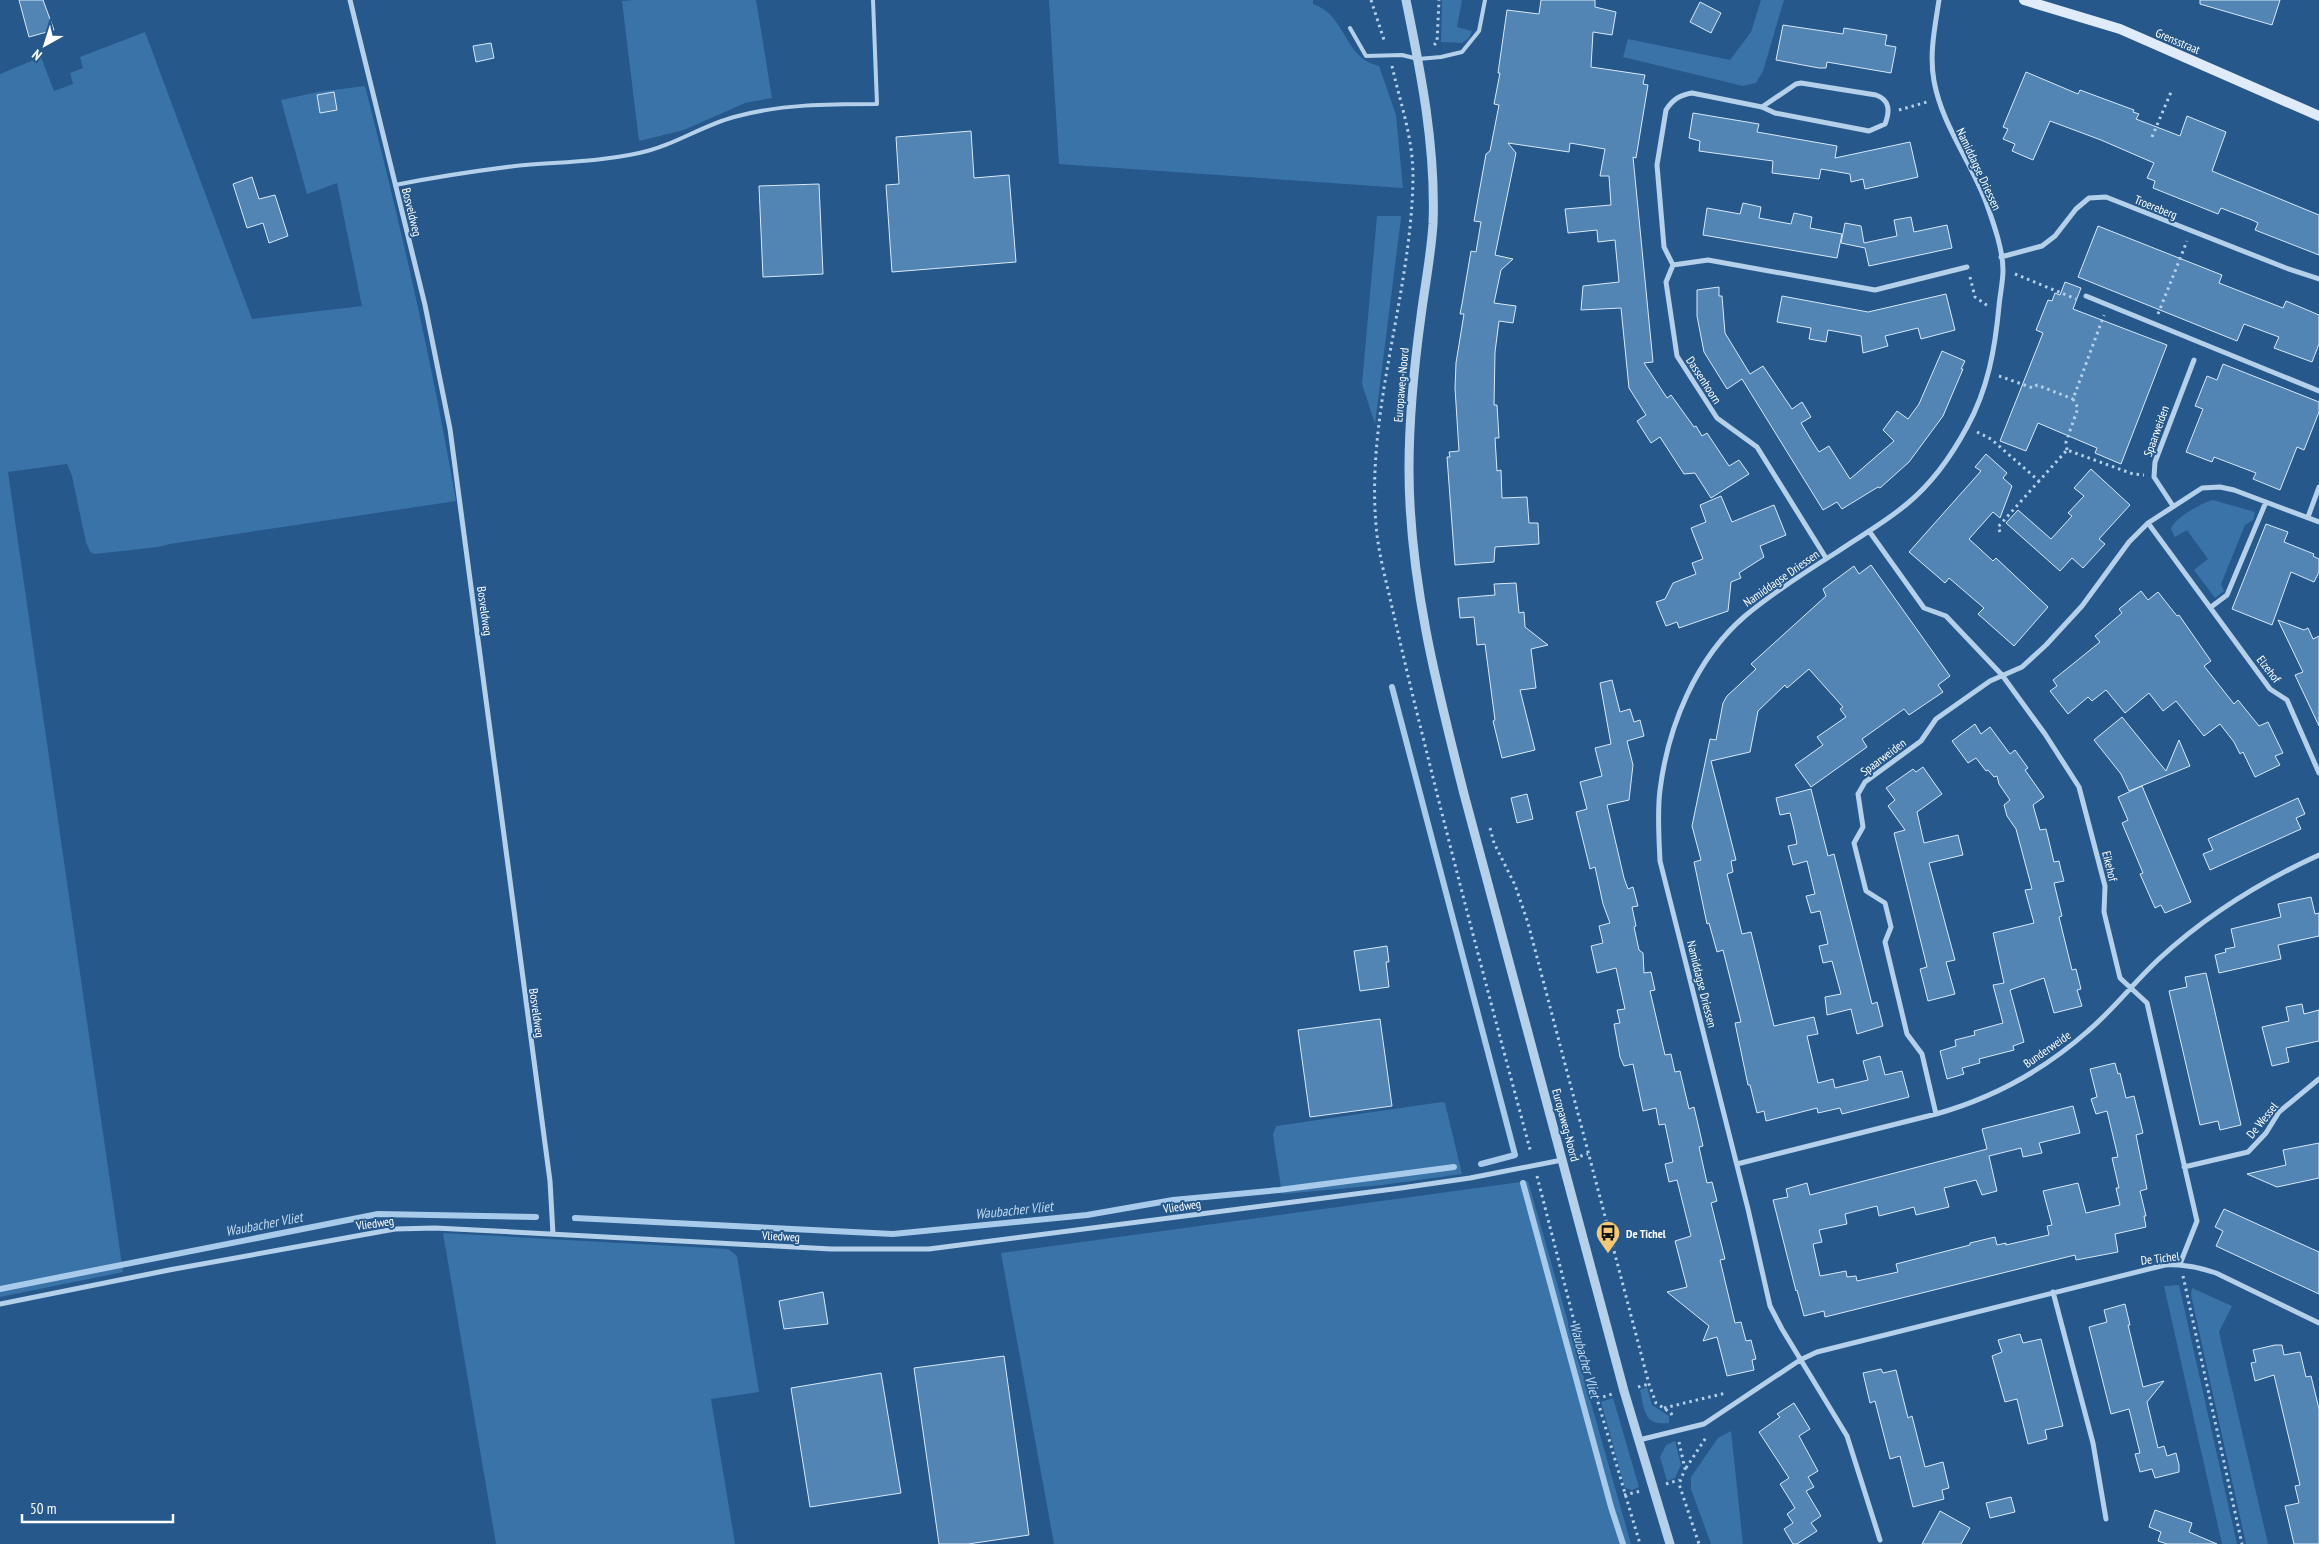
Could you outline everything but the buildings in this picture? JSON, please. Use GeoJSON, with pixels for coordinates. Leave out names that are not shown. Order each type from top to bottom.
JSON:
{"type":"FeatureCollection","features":[{"type":"Feature","properties":{"kind":"main road","name":"Grensstraat"},"geometry":{"type":"LineString","coordinates":[[2024,0],[2120,29],[2319,116]]}},
{"type":"Feature","properties":{"kind":"street","name":"Bosveldweg"},"geometry":{"type":"LineString","coordinates":[[350,0],[425,305],[450,429],[550,1181],[553,1234]]}},
{"type":"Feature","properties":{"kind":"street","name":"Europaweg-Noord"},"geometry":{"type":"LineString","coordinates":[[1406,0],[1428,117],[1433,221],[1410,413],[1409,470],[1414,550],[1422,613],[1446,721],[1562,1160],[1639,1440],[1670,1544]]}},
{"type":"Feature","properties":{"kind":"street","name":"Namiddagse Driessen"},"geometry":{"type":"LineString","coordinates":[[1800,1360],[1770,1306],[1737,1164],[1660,861],[1660,792],[1666,752],[1676,720],[1693,684],[1712,652],[1743,618],[1778,590],[1869,531],[1909,502],[1943,465],[1966,428],[1982,396],[1989,373],[2003,269],[1986,201],[1948,124],[1938,99],[1932,51],[1939,0]]}},
{"type":"Feature","properties":{"kind":"street"},"geometry":{"type":"LineString","coordinates":[[1762,107],[1796,84],[1801,83],[1882,97],[1887,104],[1889,113],[1885,124],[1869,131],[1775,113],[1762,107],[1692,93],[1676,98],[1666,110],[1657,165],[1664,247],[1673,264],[1708,260],[1875,290],[1967,267]]}},
{"type":"Feature","properties":{"kind":"street","name":"Troereberg"},"geometry":{"type":"LineString","coordinates":[[2001,256],[2042,246],[2055,236],[2076,209],[2089,198],[2106,197],[2319,279]]}},
{"type":"Feature","properties":{"kind":"street","name":"Dassenhoorn"},"geometry":{"type":"LineString","coordinates":[[1673,264],[1666,282],[1677,356],[1716,418],[1757,448],[1826,558]]}},
{"type":"Feature","properties":{"kind":"street"},"geometry":{"type":"LineString","coordinates":[[2086,296],[2319,390]]}},
{"type":"Feature","properties":{"kind":"street","name":"Spaarweiden"},"geometry":{"type":"LineString","coordinates":[[2154,477],[2155,462],[2194,360]]}},
{"type":"Feature","properties":{"kind":"street"},"geometry":{"type":"LineString","coordinates":[[2154,477],[2173,506]]}},
{"type":"Feature","properties":{"kind":"street"},"geometry":{"type":"LineString","coordinates":[[2308,517],[2319,487]]}},
{"type":"Feature","properties":{"kind":"street","name":"Spaarweiden"},"geometry":{"type":"LineString","coordinates":[[1936,1114],[1922,1054],[1907,1034],[1885,942],[1891,927],[1885,903],[1866,891],[1854,843],[1863,827],[1858,794],[1865,782],[1921,741],[1936,719],[1990,681],[2022,667],[2046,645],[2082,606],[2129,542],[2148,523],[2202,488],[2234,490],[2319,522]]}},
{"type":"Feature","properties":{"kind":"street"},"geometry":{"type":"LineString","coordinates":[[2211,607],[2227,595],[2266,502]]}},
{"type":"Feature","properties":{"kind":"street","name":"Elzehof"},"geometry":{"type":"LineString","coordinates":[[2148,523],[2270,689],[2287,700],[2319,773]]}},
{"type":"Feature","properties":{"kind":"street","name":"Eikehof"},"geometry":{"type":"LineString","coordinates":[[1869,531],[1924,608],[1946,616],[2002,675],[2045,734],[2079,787],[2105,886],[2104,912],[2120,978],[2147,1003],[2197,1221],[2180,1264]]}},
{"type":"Feature","properties":{"kind":"street","name":"Bunderweide"},"geometry":{"type":"LineString","coordinates":[[1737,1164],[1968,1105],[2032,1073],[2065,1051],[2090,1030],[2161,957],[2225,908],[2249,891],[2319,855]]}},
{"type":"Feature","properties":{"kind":"street","name":"De Wessel"},"geometry":{"type":"LineString","coordinates":[[2184,1167],[2248,1152],[2266,1133],[2279,1112],[2319,1079]]}},
{"type":"Feature","properties":{"kind":"street","name":"Vliedweg"},"geometry":{"type":"LineString","coordinates":[[0,1304],[169,1270],[395,1230],[435,1228],[830,1249],[929,1249],[1401,1188],[1562,1160]]}},
{"type":"Feature","properties":{"kind":"street","name":"De Tichel"},"geometry":{"type":"LineString","coordinates":[[1639,1440],[1699,1426],[1722,1414],[1800,1360],[1830,1347],[2149,1268],[2180,1264],[2200,1267],[2319,1323]]}},
{"type":"Feature","properties":{"kind":"street"},"geometry":{"type":"LineString","coordinates":[[2052,1292],[2094,1442],[2106,1519]]}},
{"type":"Feature","properties":{"kind":"street"},"geometry":{"type":"LineString","coordinates":[[1800,1360],[1846,1436],[1880,1540]]}},
{"type":"Feature","properties":{"kind":"lane"},"geometry":{"type":"LineString","coordinates":[[395,185],[515,166],[612,158],[640,153],[667,145],[733,117],[780,108],[826,104],[877,104],[874,0]]}},
{"type":"Feature","properties":{"kind":"lane"},"geometry":{"type":"LineString","coordinates":[[1350,28],[1366,56],[1402,55],[1418,59],[1441,57],[1462,52],[1479,32],[1485,0]]}},
{"type":"Feature","properties":{"kind":"path"},"geometry":{"type":"LineString","coordinates":[[1418,59],[1437,42],[1439,0]]}},
{"type":"Feature","properties":{"kind":"path"},"geometry":{"type":"LineString","coordinates":[[2152,138],[2171,92]]}},
{"type":"Feature","properties":{"kind":"path"},"geometry":{"type":"LineString","coordinates":[[1889,113],[1938,99]]}},
{"type":"Feature","properties":{"kind":"path"},"geometry":{"type":"LineString","coordinates":[[2154,323],[2192,231]]}},
{"type":"Feature","properties":{"kind":"path"},"geometry":{"type":"LineString","coordinates":[[1967,267],[1975,297],[1998,313]]}},
{"type":"Feature","properties":{"kind":"path"},"geometry":{"type":"LineString","coordinates":[[2003,269],[2074,299],[2086,296]]}},
{"type":"Feature","properties":{"kind":"path"},"geometry":{"type":"LineString","coordinates":[[2073,399],[2108,305]]}},
{"type":"Feature","properties":{"kind":"path"},"geometry":{"type":"LineString","coordinates":[[1989,373],[2033,388],[2037,385],[2073,399],[2078,408],[2066,442],[2067,450],[1998,527],[2000,532]]}},
{"type":"Feature","properties":{"kind":"path"},"geometry":{"type":"LineString","coordinates":[[1966,428],[1991,439],[2039,481]]}},
{"type":"Feature","properties":{"kind":"path"},"geometry":{"type":"LineString","coordinates":[[2067,450],[2133,474],[2154,477]]}},
{"type":"Feature","properties":{"kind":"path","name":"Europaweg-Noord"},"geometry":{"type":"LineString","coordinates":[[1489,826],[1494,843],[1515,885],[1528,923],[1649,1384],[1656,1403],[1671,1413],[1685,1469]]}},
{"type":"Feature","properties":{"kind":"path"},"geometry":{"type":"LineString","coordinates":[[1534,1166],[1574,1321],[1640,1544]]}},
{"type":"Feature","properties":{"kind":"path"},"geometry":{"type":"LineString","coordinates":[[2180,1264],[2242,1544]]}},
{"type":"Feature","properties":{"kind":"path"},"geometry":{"type":"LineString","coordinates":[[1664,1408],[1744,1389],[1754,1392]]}},
{"type":"Feature","properties":{"kind":"path"},"geometry":{"type":"LineString","coordinates":[[1699,1544],[1679,1484],[1685,1469],[1722,1414]]}},
{"type":"Feature","properties":{"kind":"shaded area"},"geometry":{"type":"Polygon","coordinates":[[[756,0],[772,98],[745,103],[684,130],[639,141],[622,1],[756,0]]]}},
{"type":"Feature","properties":{"kind":"shaded area"},"geometry":{"type":"Polygon","coordinates":[[[1049,0],[1313,0],[1313,4],[1324,9],[1332,17],[1358,54],[1367,61],[1379,66],[1396,115],[1403,188],[1059,164],[1049,0]]]}},
{"type":"Feature","properties":{"kind":"shaded area"},"geometry":{"type":"Polygon","coordinates":[[[1442,0],[1462,0],[1457,27],[1472,31],[1469,38],[1462,43],[1441,42],[1442,0]]]}},
{"type":"Feature","properties":{"kind":"shaded area"},"geometry":{"type":"Polygon","coordinates":[[[1761,0],[1784,0],[1763,71],[1756,83],[1743,86],[1623,57],[1628,39],[1730,60],[1751,32],[1761,0]]]}},
{"type":"Feature","properties":{"kind":"shaded area"},"geometry":{"type":"Polygon","coordinates":[[[145,32],[252,319],[362,306],[337,183],[307,194],[281,100],[318,92],[365,86],[415,292],[437,396],[456,501],[158,547],[95,554],[90,552],[86,542],[72,476],[67,464],[8,472],[123,1272],[0,1297],[0,74],[41,57],[54,91],[73,84],[70,73],[83,68],[80,57],[145,32]]]}},
{"type":"Feature","properties":{"kind":"shaded area"},"geometry":{"type":"Polygon","coordinates":[[[1377,216],[1401,216],[1401,218],[1375,424],[1362,384],[1377,216]]]}},
{"type":"Feature","properties":{"kind":"shaded area"},"geometry":{"type":"Polygon","coordinates":[[[2213,500],[2255,512],[2253,520],[2245,525],[2221,584],[2224,591],[2215,598],[2194,570],[2208,559],[2187,530],[2175,537],[2171,529],[2177,521],[2196,507],[2213,500]]]}},
{"type":"Feature","properties":{"kind":"shaded area"},"geometry":{"type":"Polygon","coordinates":[[[1445,1103],[1462,1174],[1382,1185],[1282,1194],[1273,1135],[1276,1126],[1445,1103]]]}},
{"type":"Feature","properties":{"kind":"shaded area"},"geometry":{"type":"Polygon","coordinates":[[[1528,1181],[1631,1544],[1054,1544],[1001,1253],[1528,1181]]]}},
{"type":"Feature","properties":{"kind":"shaded area"},"geometry":{"type":"Polygon","coordinates":[[[443,1233],[728,1249],[737,1256],[759,1392],[711,1399],[735,1544],[496,1544],[443,1233]]]}},
{"type":"Feature","properties":{"kind":"shaded area"},"geometry":{"type":"Polygon","coordinates":[[[2179,1285],[2237,1544],[2222,1544],[2164,1286],[2179,1285]]]}},
{"type":"Feature","properties":{"kind":"shaded area"},"geometry":{"type":"Polygon","coordinates":[[[2192,1288],[2232,1306],[2219,1332],[2268,1544],[2246,1544],[2191,1295],[2192,1288]]]}},
{"type":"Feature","properties":{"kind":"shaded area"},"geometry":{"type":"Polygon","coordinates":[[[1647,1387],[1652,1405],[1669,1416],[1669,1423],[1654,1422],[1647,1415],[1640,1390],[1647,1387]]]}},
{"type":"Feature","properties":{"kind":"shaded area"},"geometry":{"type":"Polygon","coordinates":[[[1613,1398],[1639,1487],[1632,1490],[1625,1488],[1601,1402],[1613,1398]]]}},
{"type":"Feature","properties":{"kind":"shaded area"},"geometry":{"type":"Polygon","coordinates":[[[1731,1431],[1743,1544],[1711,1544],[1691,1489],[1691,1477],[1718,1438],[1731,1431]]]}},
{"type":"Feature","properties":{"kind":"shaded area"},"geometry":{"type":"Polygon","coordinates":[[[1675,1441],[1681,1465],[1675,1478],[1667,1481],[1660,1457],[1666,1445],[1675,1441]]]}},
{"type":"Feature","properties":{"kind":"waterway"},"geometry":{"type":"LineString","coordinates":[[1392,687],[1515,1155],[1481,1164]]}},
{"type":"Feature","properties":{"kind":"waterway","name":"Waubacher Vliet"},"geometry":{"type":"LineString","coordinates":[[575,1218],[893,1234],[1087,1215],[1173,1200],[1279,1190],[1454,1167]]}},
{"type":"Feature","properties":{"kind":"waterway","name":"Waubacher Vliet"},"geometry":{"type":"LineString","coordinates":[[1523,1183],[1611,1507],[1623,1544]]}},
{"type":"Feature","properties":{"kind":"waterway","name":"Waubacher Vliet"},"geometry":{"type":"LineString","coordinates":[[0,1289],[378,1214],[536,1217]]}},
{"type":"Feature","properties":{"kind":"place","name":"De Tichel"},"geometry":{"type":"Point","coordinates":[1608,1254]}}]}
